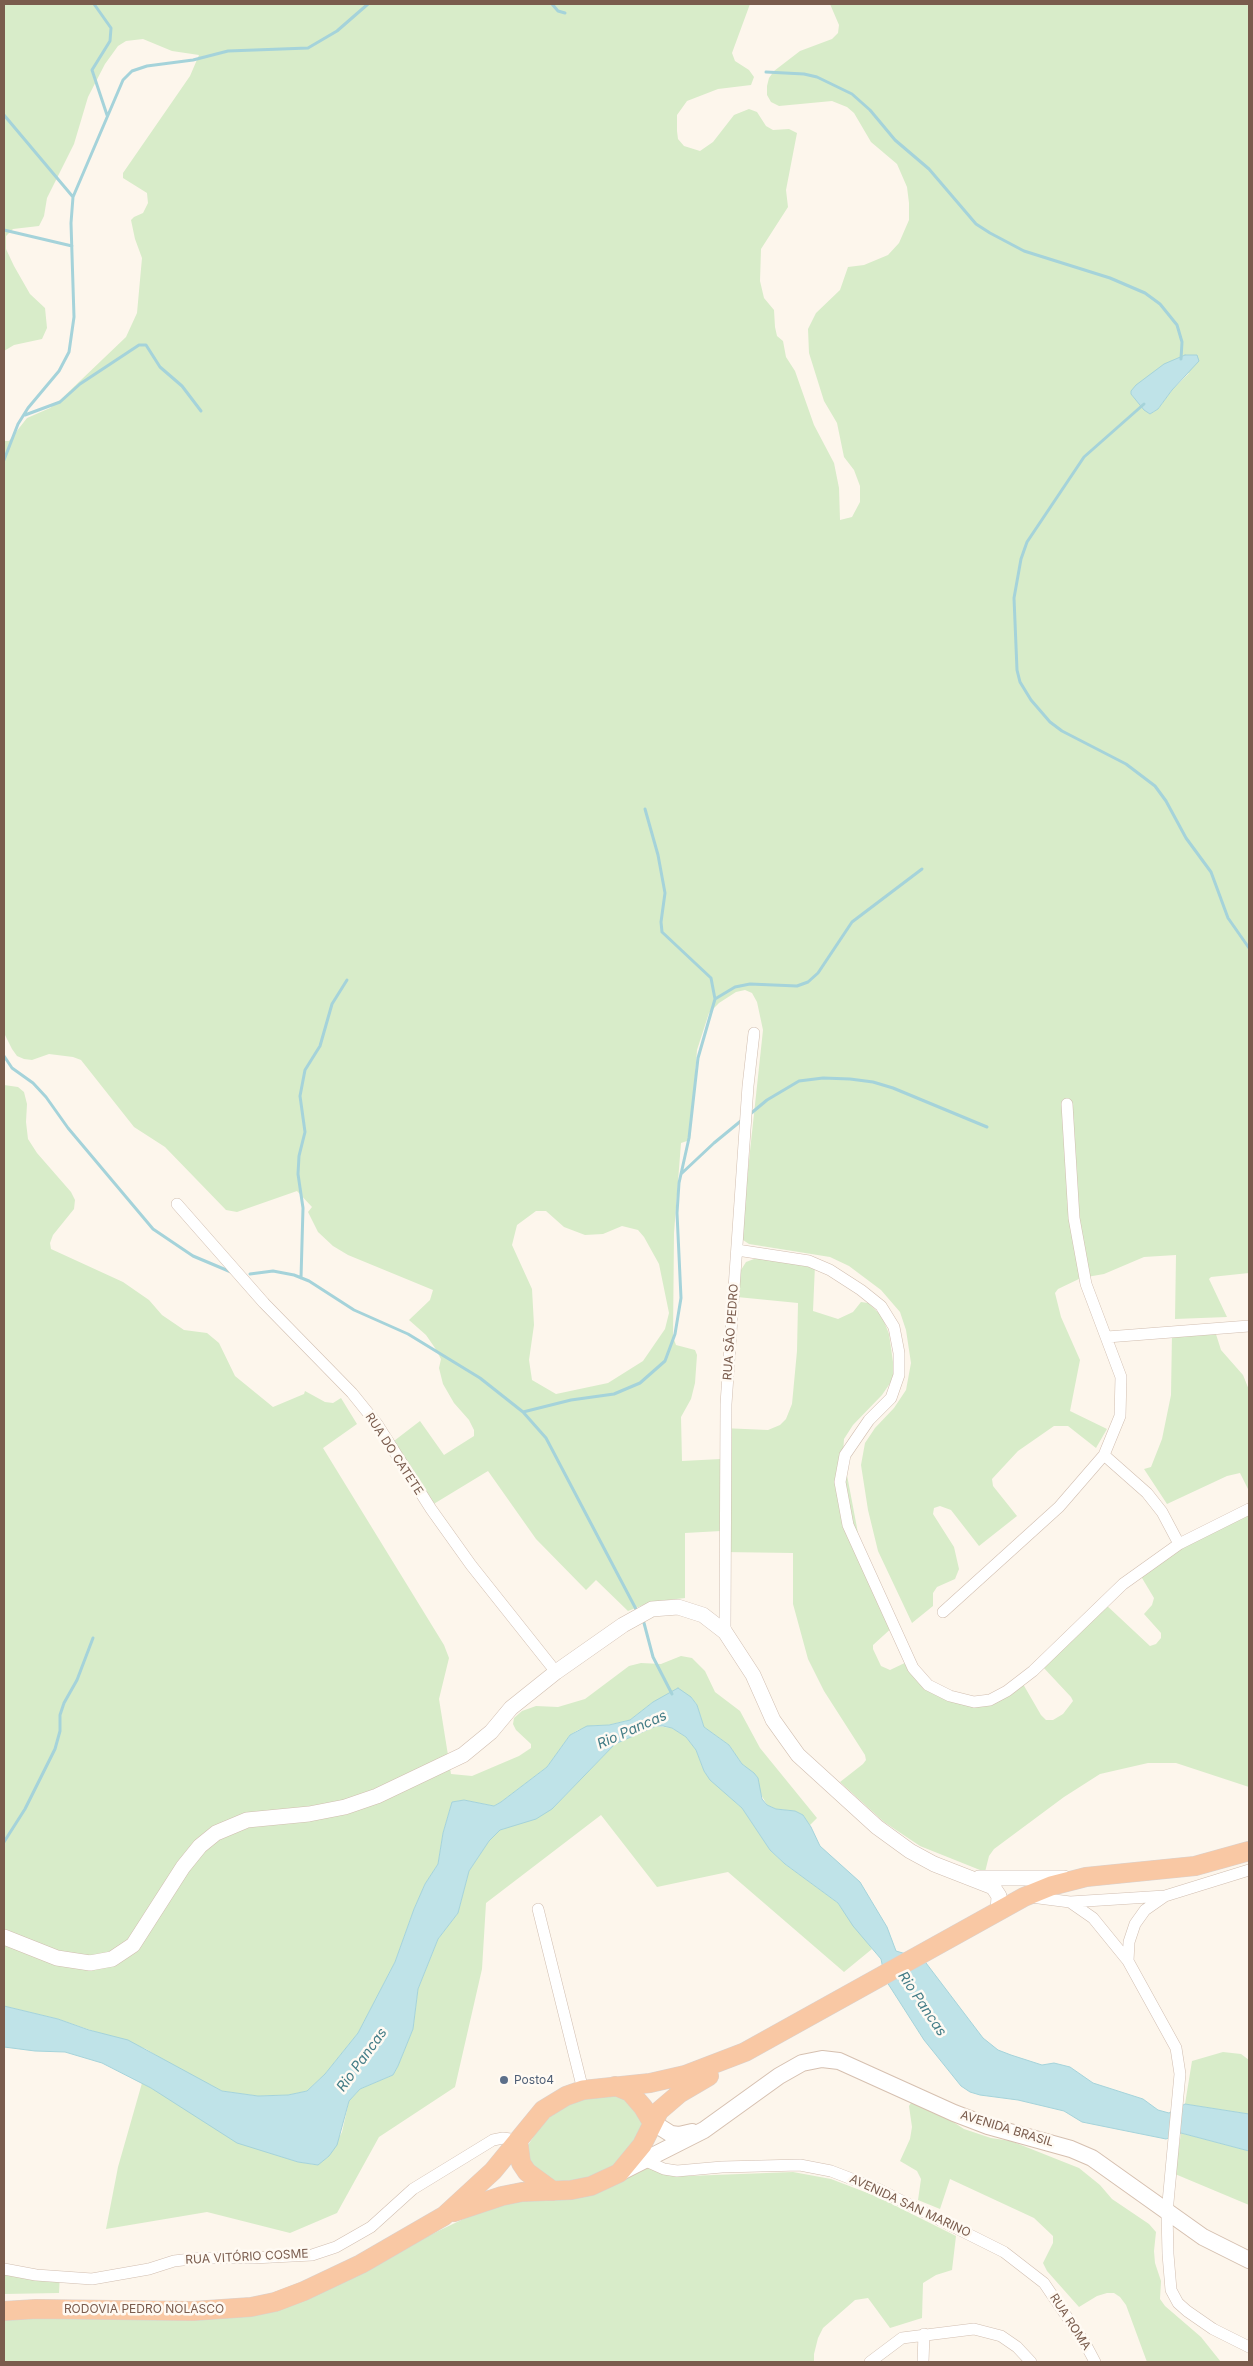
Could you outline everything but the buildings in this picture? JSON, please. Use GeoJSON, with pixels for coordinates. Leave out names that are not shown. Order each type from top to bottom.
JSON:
{"type":"FeatureCollection","features":[{"type":"Feature","properties":{"kind":"highway","name":"RODOVIA PEDRO NOLASCO"},"geometry":{"type":"LineString","coordinates":[[4,2311],[36,2309],[193,2311],[251,2307],[275,2302],[304,2291],[361,2264],[444,2216],[502,2196],[590,2186],[619,2173],[642,2145],[659,2111],[680,2093],[745,2052],[1024,1897],[1051,1886],[1086,1877],[1195,1866],[1249,1851]]}},
{"type":"Feature","properties":{"kind":"highway","name":"RODOVIA PEDRO NOLASCO"},"geometry":{"type":"LineString","coordinates":[[444,2216],[493,2171],[543,2110],[566,2096],[583,2090],[650,2083],[685,2075],[745,2052]]}},
{"type":"Feature","properties":{"kind":"highway"},"geometry":{"type":"LineString","coordinates":[[615,2086],[630,2092],[643,2107],[652,2122]]}},
{"type":"Feature","properties":{"kind":"highway"},"geometry":{"type":"LineString","coordinates":[[518,2140],[521,2163],[527,2172],[553,2191]]}},
{"type":"Feature","properties":{"kind":"main road","name":"AVENIDA BRASIL"},"geometry":{"type":"LineString","coordinates":[[619,2173],[704,2130],[779,2076],[802,2063],[822,2059],[839,2061],[954,2113],[988,2126],[1055,2144],[1085,2155],[1114,2172],[1202,2237],[1249,2260]]}},
{"type":"Feature","properties":{"kind":"main road","name":"AVENIDA BRASIL"},"geometry":{"type":"LineString","coordinates":[[652,2122],[671,2134],[680,2135],[704,2130]]}},
{"type":"Feature","properties":{"kind":"street","name":"RUA SÃO PEDRO"},"geometry":{"type":"LineString","coordinates":[[725,1632],[726,1404],[748,1086],[754,1033]]}},
{"type":"Feature","properties":{"kind":"street"},"geometry":{"type":"LineString","coordinates":[[943,1612],[1059,1507],[1104,1455],[1120,1416],[1120,1377],[1086,1284],[1074,1218],[1067,1104]]}},
{"type":"Feature","properties":{"kind":"street","name":"RUA DO CATETE"},"geometry":{"type":"LineString","coordinates":[[176,1204],[216,1246],[264,1304],[352,1393],[376,1424],[431,1509],[471,1565],[556,1672]]}},
{"type":"Feature","properties":{"kind":"street"},"geometry":{"type":"LineString","coordinates":[[737,1250],[810,1261],[830,1270],[861,1290],[881,1306],[894,1327],[899,1353],[899,1375],[890,1398],[869,1420],[845,1455],[840,1482],[848,1525],[913,1668],[928,1685],[950,1696],[974,1702],[990,1700],[1007,1691],[1033,1671],[1122,1584],[1179,1544],[1249,1509]]}},
{"type":"Feature","properties":{"kind":"street"},"geometry":{"type":"LineString","coordinates":[[1106,1337],[1249,1326]]}},
{"type":"Feature","properties":{"kind":"street"},"geometry":{"type":"LineString","coordinates":[[1104,1455],[1147,1493],[1162,1512],[1179,1544]]}},
{"type":"Feature","properties":{"kind":"street"},"geometry":{"type":"LineString","coordinates":[[4,1937],[57,1958],[90,1963],[112,1959],[133,1945],[183,1867],[200,1846],[216,1833],[247,1820],[309,1814],[344,1807],[377,1796],[463,1755],[491,1732],[511,1708],[556,1672],[623,1625],[652,1609],[678,1607],[703,1614],[725,1632],[753,1674],[773,1720],[798,1755],[877,1827],[910,1851],[934,1864],[997,1890],[999,1896],[998,1912]]}},
{"type":"Feature","properties":{"kind":"street"},"geometry":{"type":"LineString","coordinates":[[1024,1897],[1070,1902],[1165,1896],[1249,1870]]}},
{"type":"Feature","properties":{"kind":"street"},"geometry":{"type":"LineString","coordinates":[[970,1878],[1086,1877]]}},
{"type":"Feature","properties":{"kind":"street"},"geometry":{"type":"LineString","coordinates":[[1128,1961],[1129,1942],[1135,1924],[1145,1910],[1165,1896]]}},
{"type":"Feature","properties":{"kind":"street"},"geometry":{"type":"LineString","coordinates":[[1070,1902],[1093,1918],[1128,1961],[1176,2048],[1180,2074],[1167,2213],[1168,2254],[1172,2290],[1178,2303],[1213,2329],[1249,2347]]}},
{"type":"Feature","properties":{"kind":"street"},"geometry":{"type":"LineString","coordinates":[[538,1908],[583,2090]]}},
{"type":"Feature","properties":{"kind":"street","name":"RUA VITÓRIO COSME"},"geometry":{"type":"LineString","coordinates":[[4,2269],[36,2275],[92,2279],[149,2269],[174,2261],[200,2258],[312,2255],[336,2247],[371,2227],[413,2189],[493,2140],[503,2138],[518,2140]]}},
{"type":"Feature","properties":{"kind":"street","name":"AVENIDA SAN MARINO"},"geometry":{"type":"LineString","coordinates":[[646,2161],[664,2170],[677,2171],[722,2167],[800,2165],[832,2172],[878,2188],[972,2234],[1004,2252],[1044,2283]]}},
{"type":"Feature","properties":{"kind":"street","name":"RUA ROMA"},"geometry":{"type":"LineString","coordinates":[[1044,2283],[1077,2330],[1095,2362]]}},
{"type":"Feature","properties":{"kind":"street"},"geometry":{"type":"LineString","coordinates":[[870,2362],[902,2338],[974,2329],[1000,2336],[1018,2347],[1031,2362]]}},
{"type":"Feature","properties":{"kind":"street"},"geometry":{"type":"LineString","coordinates":[[923,2362],[924,2334]]}},
{"type":"Feature","properties":{"kind":"green space"},"geometry":{"type":"Polygon","coordinates":[[[4,4],[750,4],[732,53],[735,61],[749,70],[754,77],[751,85],[718,89],[687,101],[677,115],[678,139],[684,146],[700,151],[713,142],[734,115],[749,109],[757,112],[766,126],[773,130],[789,129],[797,133],[786,190],[788,207],[761,249],[760,281],[764,298],[774,310],[777,336],[783,341],[786,357],[795,371],[814,425],[834,463],[839,488],[840,520],[852,517],[860,502],[860,486],[854,470],[844,457],[837,423],[824,401],[809,353],[808,329],[816,313],[840,290],[848,267],[864,265],[888,255],[899,243],[909,220],[907,187],[897,164],[871,142],[854,113],[847,107],[832,101],[779,106],[771,102],[767,95],[767,86],[769,78],[774,71],[800,51],[832,39],[838,33],[839,25],[830,4],[1249,4],[1249,1273],[1211,1277],[1209,1279],[1227,1317],[1175,1319],[1176,1255],[1144,1257],[1104,1274],[1081,1278],[1058,1289],[1055,1293],[1061,1317],[1080,1360],[1070,1411],[1107,1429],[1096,1448],[1068,1426],[1054,1426],[1018,1451],[992,1479],[993,1486],[1017,1516],[979,1546],[951,1510],[940,1506],[934,1508],[933,1514],[954,1547],[959,1569],[955,1579],[937,1587],[933,1593],[933,1606],[912,1623],[878,1551],[868,1510],[861,1465],[865,1443],[875,1428],[894,1408],[906,1390],[911,1363],[906,1330],[900,1312],[881,1290],[849,1266],[830,1257],[749,1244],[743,1240],[741,1235],[763,1030],[757,1002],[752,993],[745,990],[736,992],[719,1003],[709,1013],[697,1050],[690,1140],[681,1143],[674,1233],[673,1337],[676,1345],[695,1350],[697,1355],[695,1383],[691,1399],[681,1417],[682,1461],[721,1459],[722,1428],[768,1430],[780,1425],[786,1419],[792,1404],[797,1351],[798,1303],[737,1297],[741,1270],[746,1262],[754,1259],[785,1259],[815,1265],[813,1311],[838,1319],[853,1312],[861,1302],[868,1303],[882,1316],[889,1334],[895,1376],[882,1395],[853,1425],[844,1439],[843,1454],[861,1549],[895,1625],[873,1645],[873,1649],[881,1666],[890,1670],[911,1660],[933,1685],[974,1699],[1002,1694],[1023,1684],[1041,1715],[1046,1720],[1053,1720],[1063,1714],[1073,1701],[1042,1666],[1104,1603],[1150,1646],[1156,1644],[1161,1638],[1161,1633],[1144,1614],[1152,1605],[1154,1598],[1139,1573],[1175,1548],[1249,1512],[1249,1787],[1176,1763],[1148,1763],[1100,1774],[1064,1797],[994,1849],[989,1856],[985,1872],[920,1846],[884,1822],[840,1782],[863,1764],[866,1760],[865,1755],[824,1691],[808,1659],[793,1604],[793,1553],[723,1552],[721,1531],[685,1533],[685,1598],[651,1602],[628,1611],[596,1580],[586,1590],[536,1539],[488,1471],[432,1505],[390,1444],[420,1421],[444,1455],[474,1436],[474,1430],[469,1420],[454,1403],[443,1384],[439,1368],[441,1359],[435,1348],[426,1335],[409,1320],[430,1300],[433,1290],[348,1255],[333,1246],[318,1232],[308,1212],[312,1207],[297,1191],[237,1212],[226,1210],[165,1147],[134,1127],[81,1060],[49,1054],[32,1060],[17,1056],[4,1033],[4,441],[9,441],[27,418],[50,408],[58,402],[126,337],[137,313],[142,258],[131,220],[143,213],[148,203],[147,193],[123,178],[123,173],[190,76],[199,55],[172,51],[143,39],[126,41],[118,46],[105,64],[88,97],[74,144],[47,198],[44,216],[39,226],[13,229],[6,236],[6,249],[14,266],[30,294],[45,308],[47,328],[42,339],[14,345],[4,351],[4,4]],[[1189,373],[1131,394],[1150,414],[1158,409],[1172,390],[1189,373]],[[536,1211],[517,1225],[512,1245],[532,1289],[534,1325],[529,1360],[532,1380],[556,1394],[608,1383],[643,1361],[665,1329],[669,1313],[659,1264],[638,1230],[622,1226],[603,1234],[585,1235],[564,1227],[546,1211],[536,1211]]]}},
{"type":"Feature","properties":{"kind":"green space"},"geometry":{"type":"Polygon","coordinates":[[[4,1085],[18,1087],[24,1092],[27,1104],[26,1122],[28,1139],[37,1153],[71,1192],[75,1200],[74,1209],[53,1235],[50,1243],[51,1249],[123,1282],[149,1300],[162,1315],[184,1330],[207,1333],[219,1343],[235,1376],[273,1407],[304,1394],[305,1391],[325,1402],[333,1403],[341,1398],[357,1424],[323,1448],[444,1645],[449,1658],[439,1699],[451,1774],[472,1776],[519,1756],[531,1748],[531,1744],[516,1730],[513,1724],[514,1718],[522,1711],[536,1706],[558,1707],[585,1699],[629,1666],[641,1663],[661,1664],[681,1656],[692,1658],[705,1671],[715,1692],[740,1711],[760,1748],[817,1818],[810,1825],[803,1815],[795,1811],[776,1809],[767,1805],[759,1791],[758,1778],[742,1764],[729,1745],[704,1727],[697,1705],[691,1697],[653,1702],[630,1720],[608,1725],[596,1725],[578,1730],[570,1735],[547,1767],[494,1806],[464,1800],[452,1802],[443,1833],[438,1864],[425,1884],[414,1909],[395,1962],[358,2033],[325,2074],[307,2091],[288,2095],[258,2096],[222,2091],[178,2069],[146,2049],[58,2019],[4,2006],[4,1085]]]}},
{"type":"Feature","properties":{"kind":"green space"},"geometry":{"type":"Polygon","coordinates":[[[1215,1331],[1221,1350],[1243,1375],[1249,1390],[1249,1491],[1240,1473],[1227,1476],[1167,1504],[1144,1469],[1151,1467],[1162,1439],[1171,1395],[1172,1333],[1215,1331]]]}},
{"type":"Feature","properties":{"kind":"green space"},"geometry":{"type":"Polygon","coordinates":[[[656,1726],[672,1728],[686,1737],[696,1750],[704,1771],[710,1779],[742,1808],[770,1850],[785,1864],[838,1903],[872,1949],[844,1972],[728,1872],[657,1887],[601,1815],[486,1903],[482,1969],[455,2087],[379,2137],[337,2213],[290,2233],[207,2212],[106,2229],[118,2167],[142,2083],[271,2153],[298,2162],[317,2165],[329,2156],[342,2132],[349,2101],[360,2089],[393,2075],[398,2066],[413,2029],[418,1989],[438,1939],[458,1913],[469,1871],[489,1841],[500,1830],[552,1809],[615,1744],[656,1726]]]}},
{"type":"Feature","properties":{"kind":"green space"},"geometry":{"type":"Polygon","coordinates":[[[1223,2052],[1241,2054],[1249,2060],[1249,2114],[1185,2104],[1192,2061],[1223,2052]]]}},
{"type":"Feature","properties":{"kind":"green space"},"geometry":{"type":"Polygon","coordinates":[[[596,2093],[626,2099],[643,2110],[644,2130],[629,2154],[607,2172],[575,2184],[548,2186],[529,2170],[528,2145],[544,2121],[570,2103],[596,2093]]]}},
{"type":"Feature","properties":{"kind":"green space"},"geometry":{"type":"Polygon","coordinates":[[[917,2102],[927,2105],[964,2129],[991,2138],[1011,2141],[1079,2168],[1100,2185],[1112,2199],[1149,2224],[1156,2232],[1154,2251],[1155,2263],[1161,2281],[1160,2299],[1165,2306],[1201,2337],[1221,2362],[1147,2362],[1126,2305],[1120,2297],[1114,2293],[1107,2293],[1097,2296],[1079,2307],[1047,2271],[1043,2263],[1053,2243],[1053,2236],[1034,2218],[950,2179],[940,2209],[918,2200],[921,2179],[917,2171],[900,2161],[910,2139],[912,2127],[909,2106],[911,2103],[917,2102]]]}},
{"type":"Feature","properties":{"kind":"green space"},"geometry":{"type":"Polygon","coordinates":[[[1181,2133],[1249,2151],[1249,2205],[1175,2174],[1181,2133]]]}},
{"type":"Feature","properties":{"kind":"green space"},"geometry":{"type":"Polygon","coordinates":[[[640,2164],[660,2172],[688,2176],[793,2172],[831,2179],[878,2197],[956,2236],[952,2270],[936,2275],[923,2283],[922,2318],[890,2328],[868,2298],[855,2300],[823,2328],[818,2338],[814,2362],[4,2362],[4,2316],[205,2315],[348,2279],[432,2234],[501,2201],[640,2164]]]}},
{"type":"Feature","properties":{"kind":"green space"},"geometry":{"type":"Polygon","coordinates":[[[4,2272],[60,2273],[59,2293],[4,2294],[4,2272]]]}},
{"type":"Feature","properties":{"kind":"water"},"geometry":{"type":"Polygon","coordinates":[[[1185,355],[1197,355],[1199,361],[1172,390],[1158,409],[1150,414],[1144,410],[1131,394],[1131,391],[1164,364],[1185,355]]]}},
{"type":"Feature","properties":{"kind":"water","name":"Rio Pancas"},"geometry":{"type":"Polygon","coordinates":[[[678,1688],[691,1697],[697,1705],[704,1727],[729,1745],[742,1764],[758,1778],[762,1799],[767,1805],[776,1809],[795,1811],[803,1815],[820,1846],[860,1882],[887,1927],[896,1951],[923,1959],[983,2038],[998,2050],[1011,2055],[1042,2065],[1054,2063],[1070,2067],[1093,2083],[1143,2099],[1158,2110],[1169,2113],[1185,2104],[1249,2114],[1249,2151],[1181,2133],[1166,2139],[1082,2122],[1064,2111],[1018,2100],[980,2095],[970,2092],[961,2086],[924,2040],[885,1979],[881,1959],[853,1926],[838,1903],[785,1864],[770,1850],[742,1808],[710,1780],[704,1771],[696,1750],[686,1737],[672,1728],[663,1726],[656,1726],[615,1744],[552,1809],[536,1819],[500,1830],[489,1841],[469,1871],[458,1913],[438,1939],[418,1989],[413,2029],[398,2066],[393,2075],[360,2089],[349,2101],[337,2145],[329,2156],[318,2165],[298,2162],[237,2143],[151,2088],[102,2063],[65,2052],[4,2047],[4,2006],[58,2019],[89,2030],[128,2040],[222,2091],[258,2096],[288,2095],[307,2091],[325,2074],[358,2033],[395,1962],[414,1909],[425,1884],[438,1864],[443,1833],[452,1802],[464,1800],[494,1806],[547,1767],[570,1735],[587,1726],[609,1725],[630,1720],[653,1702],[678,1688]]]}},
{"type":"Feature","properties":{"kind":"waterway"},"geometry":{"type":"LineString","coordinates":[[94,4],[111,28],[110,41],[92,70],[107,115]]}},
{"type":"Feature","properties":{"kind":"waterway"},"geometry":{"type":"LineString","coordinates":[[4,460],[18,424],[28,408],[59,371],[69,352],[74,317],[71,223],[73,197],[123,80],[132,71],[147,66],[193,60],[228,51],[308,48],[337,31],[368,4]]}},
{"type":"Feature","properties":{"kind":"waterway"},"geometry":{"type":"LineString","coordinates":[[552,4],[558,11],[565,13]]}},
{"type":"Feature","properties":{"kind":"waterway"},"geometry":{"type":"LineString","coordinates":[[766,72],[804,74],[817,77],[852,94],[870,110],[895,140],[929,169],[976,224],[990,233],[1024,251],[1110,278],[1145,293],[1160,304],[1177,325],[1182,342],[1181,359]]}},
{"type":"Feature","properties":{"kind":"waterway"},"geometry":{"type":"LineString","coordinates":[[4,115],[73,197]]}},
{"type":"Feature","properties":{"kind":"waterway"},"geometry":{"type":"LineString","coordinates":[[4,230],[72,246]]}},
{"type":"Feature","properties":{"kind":"waterway"},"geometry":{"type":"LineString","coordinates":[[25,415],[60,402],[80,384],[139,345],[146,345],[160,367],[182,386],[201,411]]}},
{"type":"Feature","properties":{"kind":"waterway"},"geometry":{"type":"LineString","coordinates":[[1144,404],[1084,457],[1027,542],[1021,559],[1014,598],[1017,670],[1020,682],[1031,700],[1050,722],[1062,731],[1126,764],[1155,786],[1166,801],[1186,838],[1211,872],[1228,918],[1249,948]]}},
{"type":"Feature","properties":{"kind":"waterway"},"geometry":{"type":"LineString","coordinates":[[523,1412],[571,1400],[614,1394],[640,1383],[665,1361],[675,1334],[681,1298],[677,1213],[679,1183],[689,1138],[698,1058],[715,999],[711,978],[662,932],[661,922],[665,893],[658,855],[645,809]]}},
{"type":"Feature","properties":{"kind":"waterway"},"geometry":{"type":"LineString","coordinates":[[715,999],[735,987],[750,984],[797,986],[808,982],[818,973],[852,922],[922,869]]}},
{"type":"Feature","properties":{"kind":"waterway"},"geometry":{"type":"LineString","coordinates":[[301,1278],[303,1208],[298,1174],[299,1156],[305,1132],[300,1096],[305,1070],[320,1046],[332,1004],[347,980]]}},
{"type":"Feature","properties":{"kind":"waterway"},"geometry":{"type":"LineString","coordinates":[[4,1056],[12,1068],[33,1083],[46,1097],[68,1128],[153,1229],[193,1256],[231,1272]]}},
{"type":"Feature","properties":{"kind":"waterway"},"geometry":{"type":"LineString","coordinates":[[749,1115],[767,1100],[799,1081],[823,1078],[850,1079],[873,1082],[893,1088],[987,1127]]}},
{"type":"Feature","properties":{"kind":"waterway"},"geometry":{"type":"LineString","coordinates":[[681,1174],[742,1120]]}},
{"type":"Feature","properties":{"kind":"waterway"},"geometry":{"type":"LineString","coordinates":[[250,1274],[273,1271],[294,1275],[309,1281],[354,1310],[408,1334],[480,1378],[523,1412],[546,1438],[637,1611]]}},
{"type":"Feature","properties":{"kind":"waterway"},"geometry":{"type":"LineString","coordinates":[[644,1623],[653,1657],[672,1694]]}},
{"type":"Feature","properties":{"kind":"waterway"},"geometry":{"type":"LineString","coordinates":[[4,1842],[25,1809],[55,1749],[60,1731],[60,1715],[64,1703],[77,1680],[93,1638]]}},
{"type":"Feature","properties":{"kind":"place","name":"Posto4"},"geometry":{"type":"Point","coordinates":[504,2080]}}]}
